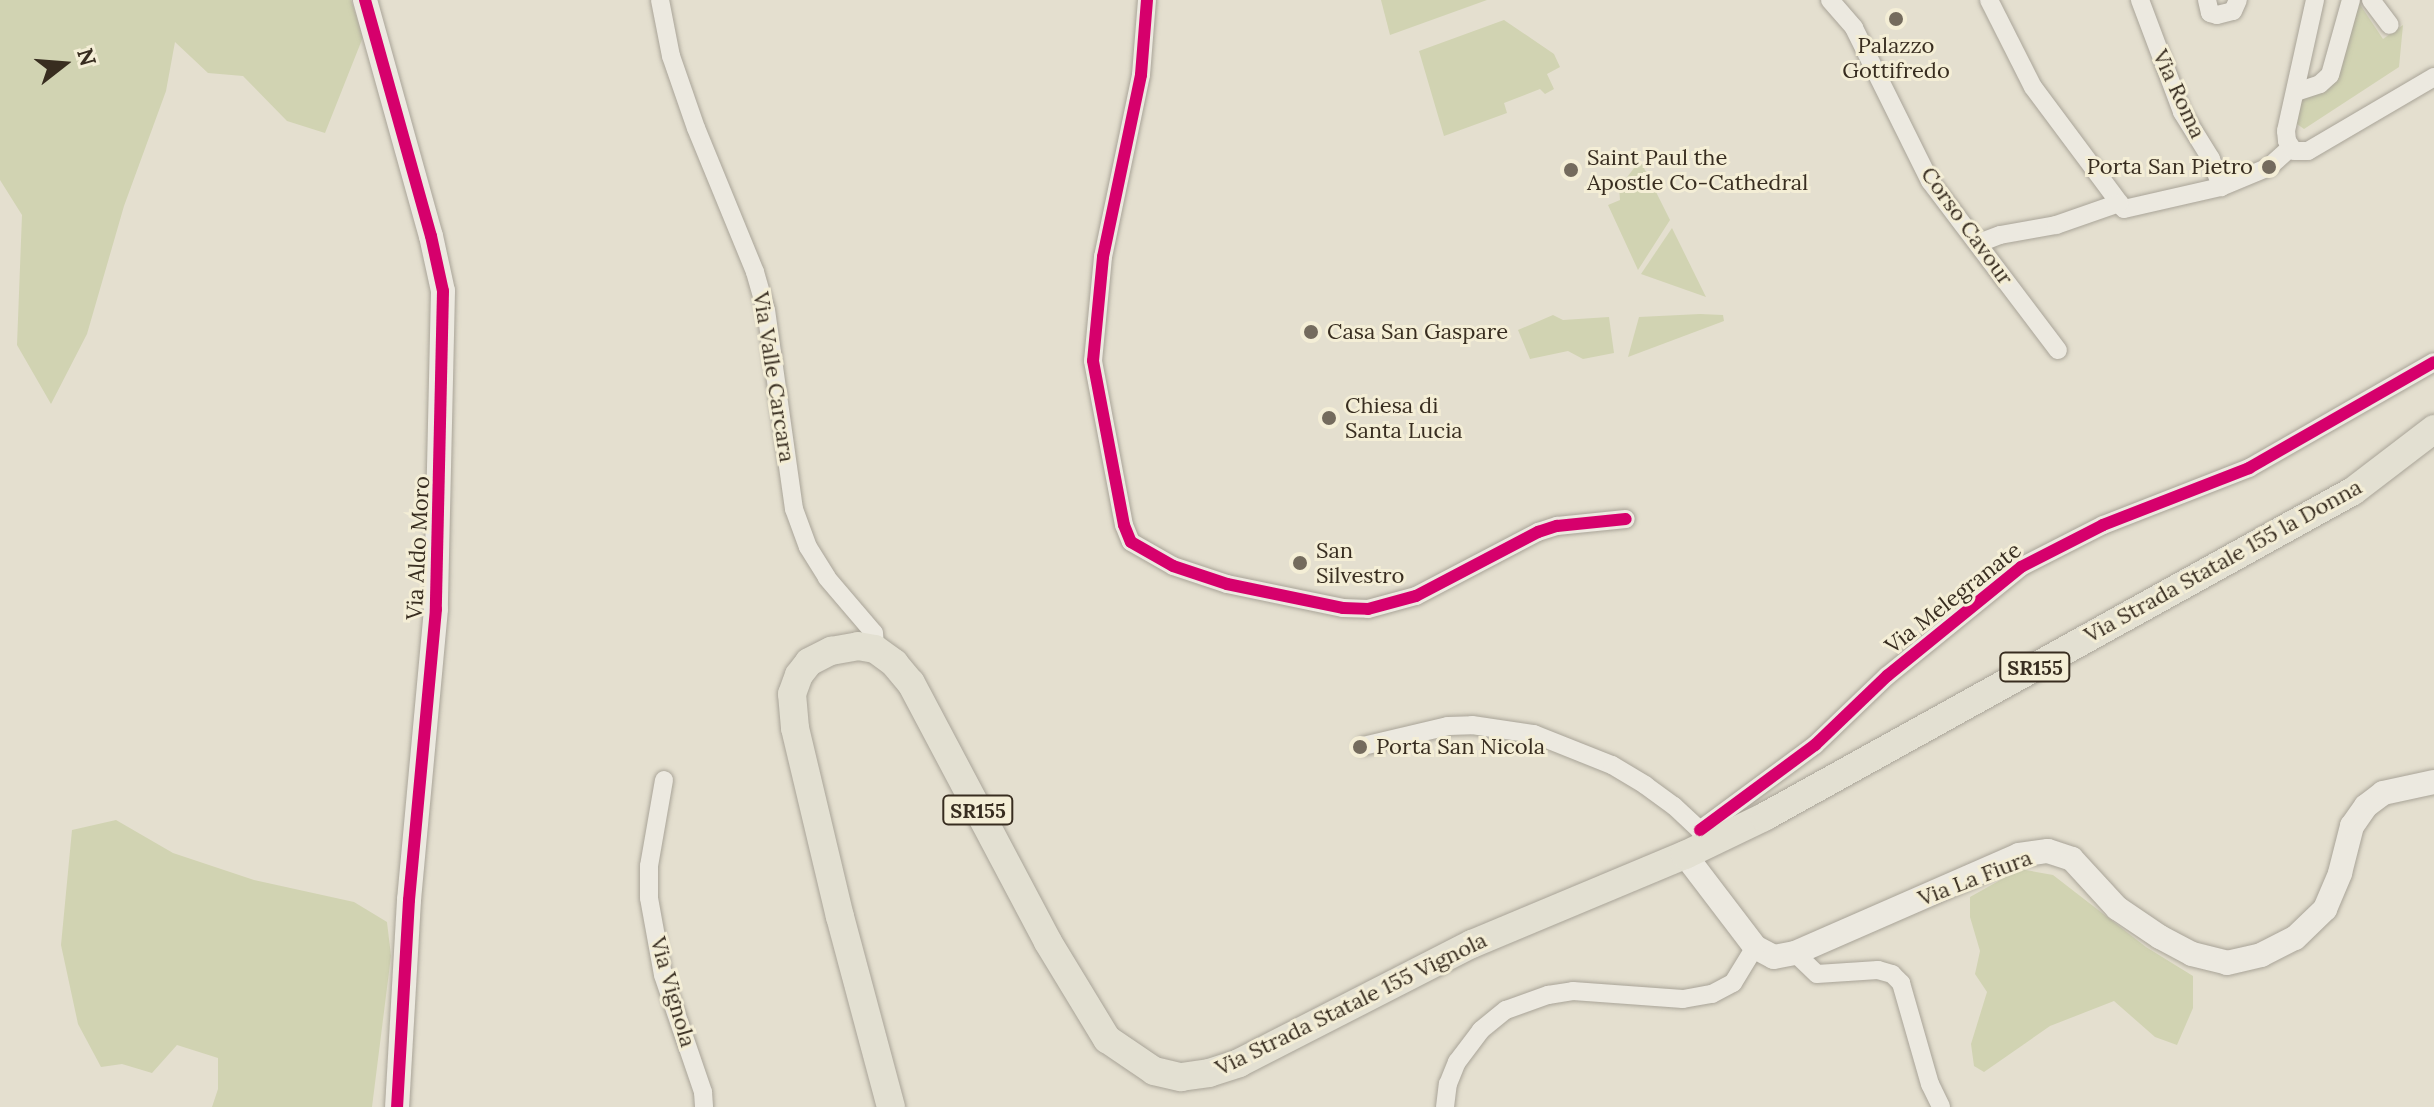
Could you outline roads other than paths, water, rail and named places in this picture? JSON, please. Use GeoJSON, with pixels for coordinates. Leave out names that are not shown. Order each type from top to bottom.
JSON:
{"type":"FeatureCollection","features":[{"type":"Feature","properties":{"kind":"main road","name":"Via Aldo Moro"},"geometry":{"type":"LineString","coordinates":[[365,0],[431,236],[443,291],[436,609],[410,887],[397,1107]]}},
{"type":"Feature","properties":{"kind":"main road","name":"Via Strada Statale 155 la Donna"},"geometry":{"type":"LineString","coordinates":[[1622,881],[1697,843],[1764,817],[2353,491],[2434,429]]}},
{"type":"Feature","properties":{"kind":"main road"},"geometry":{"type":"LineString","coordinates":[[875,649],[858,646],[831,651],[809,662],[799,675],[792,694],[801,757],[891,1107]]}},
{"type":"Feature","properties":{"kind":"main road","name":"Via Strada Statale 155 Vignola"},"geometry":{"type":"LineString","coordinates":[[875,649],[894,663],[911,683],[1087,1012],[1107,1039],[1154,1071],[1181,1077],[1209,1073],[1239,1063],[1472,944],[1622,881]]}},
{"type":"Feature","properties":{"kind":"main road","name":"Via La Fiura"},"geometry":{"type":"LineString","coordinates":[[1795,953],[2019,855],[2048,851],[2072,859],[2117,908],[2192,954],[2227,963],[2261,955],[2295,938],[2325,909],[2340,873],[2352,826],[2366,806],[2383,793],[2434,782]]}},
{"type":"Feature","properties":{"kind":"main road"},"geometry":{"type":"LineString","coordinates":[[1697,843],[1755,947],[1774,957],[1795,953]]}},
{"type":"Feature","properties":{"kind":"street","name":"Via Valle Carcara"},"geometry":{"type":"LineString","coordinates":[[660,0],[671,56],[762,297],[778,380],[794,509],[808,547],[827,578],[874,633],[875,649]]}},
{"type":"Feature","properties":{"kind":"street"},"geometry":{"type":"LineString","coordinates":[[1147,0],[1141,75],[1103,257],[1093,361],[1126,534],[1137,549],[1227,584],[1343,608],[1368,609],[1416,596],[1538,532],[1557,526],[1626,519]]}},
{"type":"Feature","properties":{"kind":"street"},"geometry":{"type":"LineString","coordinates":[[1989,0],[2033,87],[2124,209],[2221,187],[2269,167],[2290,148]]}},
{"type":"Feature","properties":{"kind":"street","name":"Via Roma"},"geometry":{"type":"LineString","coordinates":[[2140,0],[2182,112],[2211,159],[2221,187]]}},
{"type":"Feature","properties":{"kind":"street"},"geometry":{"type":"LineString","coordinates":[[2207,0],[2210,13],[2217,15],[2233,11],[2238,0]]}},
{"type":"Feature","properties":{"kind":"street"},"geometry":{"type":"LineString","coordinates":[[2290,148],[2286,131],[2315,0]]}},
{"type":"Feature","properties":{"kind":"street"},"geometry":{"type":"LineString","coordinates":[[2296,92],[2320,84],[2330,75],[2351,0]]}},
{"type":"Feature","properties":{"kind":"street"},"geometry":{"type":"LineString","coordinates":[[2371,0],[2390,25]]}},
{"type":"Feature","properties":{"kind":"street","name":"Corso Cavour"},"geometry":{"type":"LineString","coordinates":[[1836,6],[1854,28],[1930,181],[2058,350]]}},
{"type":"Feature","properties":{"kind":"street"},"geometry":{"type":"LineString","coordinates":[[2290,148],[2308,151],[2434,77]]}},
{"type":"Feature","properties":{"kind":"street"},"geometry":{"type":"LineString","coordinates":[[1979,243],[2000,235],[2056,225],[2119,203]]}},
{"type":"Feature","properties":{"kind":"street","name":"Via Melegranate"},"geometry":{"type":"LineString","coordinates":[[1697,843],[1815,745],[1887,676],[2021,567],[2103,525],[2249,468],[2434,362]]}},
{"type":"Feature","properties":{"kind":"street"},"geometry":{"type":"LineString","coordinates":[[1363,746],[1448,726],[1472,725],[1534,734],[1612,765],[1674,806],[1697,843]]}},
{"type":"Feature","properties":{"kind":"street","name":"Via Vignola"},"geometry":{"type":"LineString","coordinates":[[664,780],[649,866],[649,898],[663,975],[703,1092],[704,1107]]}},
{"type":"Feature","properties":{"kind":"street"},"geometry":{"type":"LineString","coordinates":[[1445,1107],[1448,1084],[1457,1062],[1481,1030],[1506,1010],[1548,995],[1573,991],[1683,999],[1712,994],[1733,983],[1755,947]]}},
{"type":"Feature","properties":{"kind":"street"},"geometry":{"type":"LineString","coordinates":[[1795,953],[1817,974],[1878,970],[1892,974],[1901,983],[1930,1084],[1941,1107]]}},
{"type":"Feature","properties":{"kind":"place","name":"Palazzo Gottifredo"},"geometry":{"type":"Point","coordinates":[1896,19]}},
{"type":"Feature","properties":{"kind":"place","name":"Porta San Pietro"},"geometry":{"type":"Point","coordinates":[2269,167]}},
{"type":"Feature","properties":{"kind":"place","name":"Saint Paul the Apostle Co-Cathedral"},"geometry":{"type":"Point","coordinates":[1571,170]}},
{"type":"Feature","properties":{"kind":"place","name":"Casa San Gaspare"},"geometry":{"type":"Point","coordinates":[1311,332]}},
{"type":"Feature","properties":{"kind":"place","name":"Chiesa di Santa Lucia"},"geometry":{"type":"Point","coordinates":[1329,418]}},
{"type":"Feature","properties":{"kind":"place","name":"San Silvestro"},"geometry":{"type":"Point","coordinates":[1300,563]}},
{"type":"Feature","properties":{"kind":"place","name":"Porta San Nicola"},"geometry":{"type":"Point","coordinates":[1360,747]}}]}
